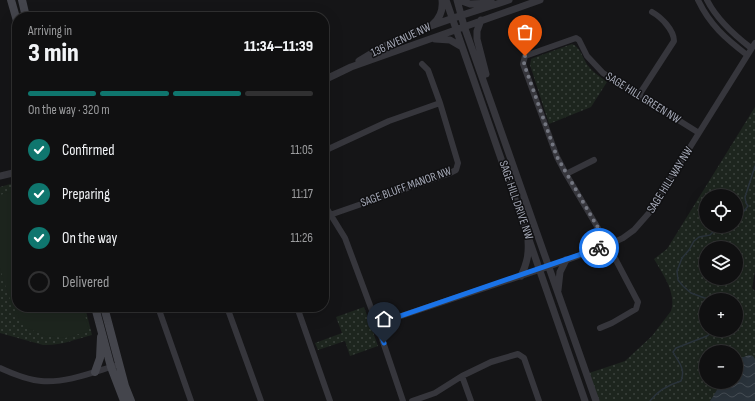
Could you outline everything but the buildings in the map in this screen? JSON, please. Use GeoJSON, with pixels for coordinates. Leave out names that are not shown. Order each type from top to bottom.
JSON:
{"type":"FeatureCollection","features":[{"type":"Feature","properties":{"kind":"main road"},"geometry":{"type":"LineString","coordinates":[[11,0],[14,12]]}},
{"type":"Feature","properties":{"kind":"main road"},"geometry":{"type":"LineString","coordinates":[[22,0],[25,12]]}},
{"type":"Feature","properties":{"kind":"main road"},"geometry":{"type":"LineString","coordinates":[[96,312],[115,366],[131,401]]}},
{"type":"Feature","properties":{"kind":"main road"},"geometry":{"type":"LineString","coordinates":[[105,312],[115,366],[124,401]]}},
{"type":"Feature","properties":{"kind":"main road"},"geometry":{"type":"LineString","coordinates":[[95,372],[100,358],[101,329]]}},
{"type":"Feature","properties":{"kind":"street"},"geometry":{"type":"LineString","coordinates":[[431,26],[440,17],[442,0]]}},
{"type":"Feature","properties":{"kind":"street","name":"SAGE HILL DRIVE NW"},"geometry":{"type":"LineString","coordinates":[[446,0],[585,401]]}},
{"type":"Feature","properties":{"kind":"street"},"geometry":{"type":"LineString","coordinates":[[458,0],[470,4],[505,1]]}},
{"type":"Feature","properties":{"kind":"street","name":"SAGE HILL DRIVE NW"},"geometry":{"type":"LineString","coordinates":[[458,0],[464,26],[596,401]]}},
{"type":"Feature","properties":{"kind":"street","name":"136 AVENUE NW"},"geometry":{"type":"LineString","coordinates":[[329,78],[351,67],[540,0]]}},
{"type":"Feature","properties":{"kind":"street"},"geometry":{"type":"LineString","coordinates":[[698,0],[711,22],[729,41],[747,55]]}},
{"type":"Feature","properties":{"kind":"street"},"geometry":{"type":"LineString","coordinates":[[707,0],[718,17],[735,35],[753,45]]}},
{"type":"Feature","properties":{"kind":"street","name":"136 AVENUE NW"},"geometry":{"type":"LineString","coordinates":[[351,67],[376,50],[431,26],[505,1]]}},
{"type":"Feature","properties":{"kind":"street"},"geometry":{"type":"LineString","coordinates":[[639,95],[674,41],[674,36],[660,17],[652,12]]}},
{"type":"Feature","properties":{"kind":"street"},"geometry":{"type":"LineString","coordinates":[[481,20],[477,31],[477,39],[487,77],[488,92]]}},
{"type":"Feature","properties":{"kind":"street","name":"SAGE HILL GREEN NW"},"geometry":{"type":"LineString","coordinates":[[600,328],[636,309],[638,302],[608,245],[557,157],[524,64],[525,56],[576,38],[579,40],[587,56],[598,68],[614,80],[699,133]]}},
{"type":"Feature","properties":{"kind":"street"},"geometry":{"type":"LineString","coordinates":[[431,39],[450,40],[462,47]]}},
{"type":"Feature","properties":{"kind":"street","name":"SAGE HILL WAY NW"},"geometry":{"type":"LineString","coordinates":[[377,324],[608,245],[623,238],[634,230],[649,213],[753,45]]}},
{"type":"Feature","properties":{"kind":"street"},"geometry":{"type":"LineString","coordinates":[[329,149],[389,121],[440,103],[428,70],[422,64]]}},
{"type":"Feature","properties":{"kind":"street","name":"SAGE BLUFF MANOR NW"},"geometry":{"type":"LineString","coordinates":[[331,214],[456,170],[458,163],[440,103]]}},
{"type":"Feature","properties":{"kind":"street"},"geometry":{"type":"LineString","coordinates":[[566,174],[594,160]]}},
{"type":"Feature","properties":{"kind":"street"},"geometry":{"type":"LineString","coordinates":[[0,176],[12,173]]}},
{"type":"Feature","properties":{"kind":"street"},"geometry":{"type":"LineString","coordinates":[[329,211],[345,238],[377,324],[403,401]]}},
{"type":"Feature","properties":{"kind":"street"},"geometry":{"type":"LineString","coordinates":[[521,276],[527,263],[528,256],[526,228]]}},
{"type":"Feature","properties":{"kind":"street"},"geometry":{"type":"LineString","coordinates":[[558,292],[560,272],[566,260]]}},
{"type":"Feature","properties":{"kind":"street"},"geometry":{"type":"LineString","coordinates":[[160,312],[191,401]]}},
{"type":"Feature","properties":{"kind":"street"},"geometry":{"type":"LineString","coordinates":[[230,312],[261,401]]}},
{"type":"Feature","properties":{"kind":"street"},"geometry":{"type":"LineString","coordinates":[[299,312],[330,401]]}},
{"type":"Feature","properties":{"kind":"street"},"geometry":{"type":"LineString","coordinates":[[412,401],[435,393],[462,376],[491,362],[518,354],[524,358],[539,401]]}},
{"type":"Feature","properties":{"kind":"street"},"geometry":{"type":"LineString","coordinates":[[0,368],[24,378],[42,381],[62,380],[115,366]]}},
{"type":"Feature","properties":{"kind":"street"},"geometry":{"type":"LineString","coordinates":[[462,376],[471,401]]}},
{"type":"Feature","properties":{"kind":"shaded area"},"geometry":{"type":"Polygon","coordinates":[[[572,44],[578,48],[591,69],[607,82],[591,107],[549,124],[530,65],[531,59],[572,44]]]}},
{"type":"Feature","properties":{"kind":"shaded area"},"geometry":{"type":"Polygon","coordinates":[[[755,107],[755,271],[752,288],[755,291],[755,401],[598,401],[589,373],[625,361],[652,336],[671,311],[672,297],[670,290],[654,259],[667,249],[699,197],[699,233],[743,233],[743,189],[704,189],[755,107]]]}},
{"type":"Feature","properties":{"kind":"shaded area"},"geometry":{"type":"Polygon","coordinates":[[[12,183],[12,312],[86,312],[92,335],[62,343],[43,345],[0,333],[0,187],[12,183]]]}},
{"type":"Feature","properties":{"kind":"shaded area"},"geometry":{"type":"Polygon","coordinates":[[[12,191],[12,303],[0,268],[0,195],[12,191]]]}},
{"type":"Feature","properties":{"kind":"shaded area"},"geometry":{"type":"Polygon","coordinates":[[[364,307],[378,346],[350,356],[345,341],[318,350],[315,343],[342,333],[336,317],[364,307]]]}},
{"type":"Feature","properties":{"kind":"shaded area"},"geometry":{"type":"Polygon","coordinates":[[[16,312],[84,312],[89,331],[65,338],[45,336],[28,328],[19,319],[16,312]]]}},
{"type":"Feature","properties":{"kind":"water"},"geometry":{"type":"Polygon","coordinates":[[[749,355],[753,356],[755,359],[755,401],[710,401],[718,389],[743,389],[743,357],[749,355]]]}},
{"type":"Feature","properties":{"kind":"waterway"},"geometry":{"type":"LineString","coordinates":[[744,211],[748,206],[745,197],[755,166]]}},
{"type":"Feature","properties":{"kind":"waterway"},"geometry":{"type":"LineString","coordinates":[[699,296],[691,293],[683,286],[678,280],[677,271],[682,258],[694,241],[699,237],[710,235],[712,233]]}},
{"type":"Feature","properties":{"kind":"waterway"},"geometry":{"type":"LineString","coordinates":[[650,401],[664,388],[681,381],[683,372],[673,352],[676,348],[704,337]]}},
{"type":"Feature","properties":{"kind":"way so far"},"geometry":{"type":"LineString","coordinates":[[525,56],[524,64],[557,157],[608,245],[599,248]]}},
{"type":"Feature","properties":{"kind":"route"},"geometry":{"type":"LineString","coordinates":[[384,343],[377,324],[599,248]]}}]}
